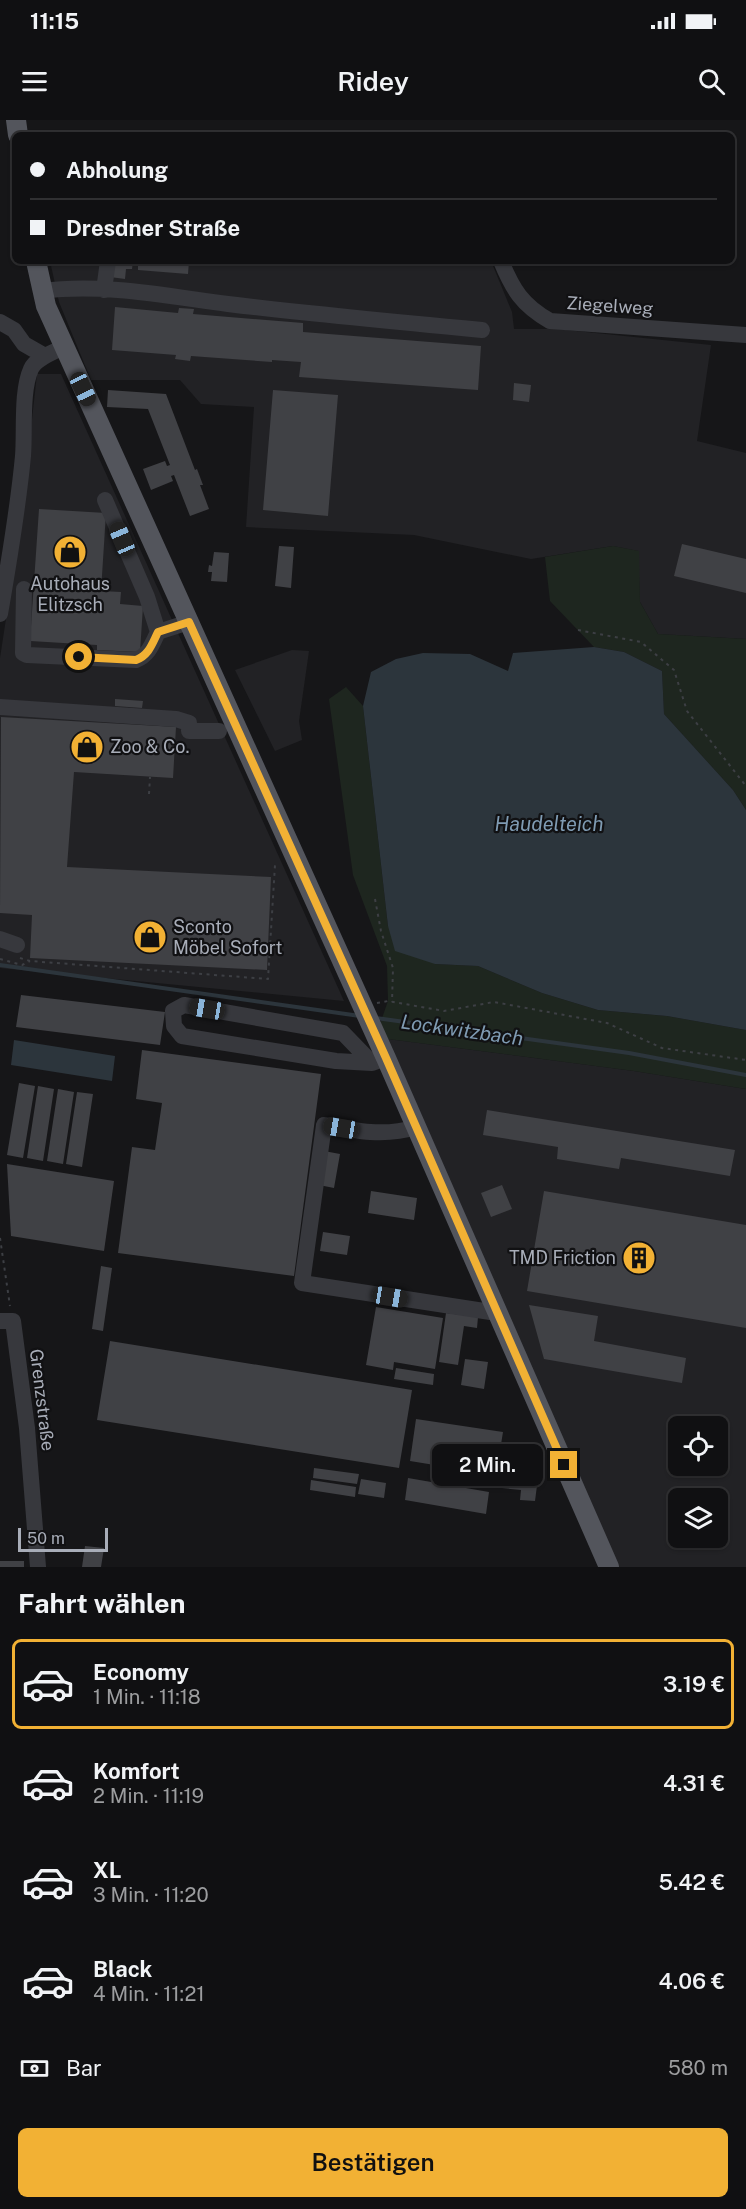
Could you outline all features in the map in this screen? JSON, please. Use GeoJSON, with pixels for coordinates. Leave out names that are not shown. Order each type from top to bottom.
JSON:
{"type":"FeatureCollection","features":[{"type":"Feature","properties":{"kind":"main road"},"geometry":{"type":"LineString","coordinates":[[37,264],[42,291],[64,347],[371,1025],[379,1060],[416,1127],[609,1567]]}},
{"type":"Feature","properties":{"kind":"street"},"geometry":{"type":"LineString","coordinates":[[104,290],[108,264]]}},
{"type":"Feature","properties":{"kind":"street","name":"Ziegelweg"},"geometry":{"type":"LineString","coordinates":[[502,264],[519,297],[531,310],[550,321],[746,335]]}},
{"type":"Feature","properties":{"kind":"street"},"geometry":{"type":"LineString","coordinates":[[42,291],[104,290],[338,317],[482,330]]}},
{"type":"Feature","properties":{"kind":"street"},"geometry":{"type":"LineString","coordinates":[[0,322],[14,330],[24,344],[45,356]]}},
{"type":"Feature","properties":{"kind":"street"},"geometry":{"type":"LineString","coordinates":[[0,614],[15,526],[17,456],[31,367],[45,356],[64,347]]}},
{"type":"Feature","properties":{"kind":"street"},"geometry":{"type":"LineString","coordinates":[[24,589],[23,653],[136,660],[144,657],[158,632],[147,597],[105,500]]}},
{"type":"Feature","properties":{"kind":"street"},"geometry":{"type":"LineString","coordinates":[[158,632],[189,622]]}},
{"type":"Feature","properties":{"kind":"street"},"geometry":{"type":"LineString","coordinates":[[0,707],[176,719],[189,723],[189,731],[219,732]]}},
{"type":"Feature","properties":{"kind":"street"},"geometry":{"type":"LineString","coordinates":[[0,939],[19,952]]}},
{"type":"Feature","properties":{"kind":"street"},"geometry":{"type":"LineString","coordinates":[[184,1005],[343,1032],[379,1060],[336,1061],[182,1036],[174,1026],[173,1011],[184,1005]]}},
{"type":"Feature","properties":{"kind":"street"},"geometry":{"type":"LineString","coordinates":[[416,1127],[394,1133],[357,1131],[324,1125],[302,1283],[498,1313]]}},
{"type":"Feature","properties":{"kind":"street","name":"Grenzstraße"},"geometry":{"type":"LineString","coordinates":[[6,1321],[36,1519],[38,1567]]}},
{"type":"Feature","properties":{"kind":"path"},"geometry":{"type":"LineString","coordinates":[[578,630],[641,642],[674,670],[687,711],[746,786]]}},
{"type":"Feature","properties":{"kind":"path"},"geometry":{"type":"LineString","coordinates":[[149,794],[150,777]]}},
{"type":"Feature","properties":{"kind":"path"},"geometry":{"type":"LineString","coordinates":[[0,959],[22,965],[30,961],[268,978],[274,865]]}},
{"type":"Feature","properties":{"kind":"path"},"geometry":{"type":"LineString","coordinates":[[375,898],[381,931],[393,968],[392,1002]]}},
{"type":"Feature","properties":{"kind":"path"},"geometry":{"type":"LineString","coordinates":[[19,952],[30,961]]}},
{"type":"Feature","properties":{"kind":"path"},"geometry":{"type":"LineString","coordinates":[[360,1001],[370,1005],[392,1002],[444,1011],[495,1002],[607,1023],[662,1048],[746,1060]]}},
{"type":"Feature","properties":{"kind":"path"},"geometry":{"type":"LineString","coordinates":[[0,1238],[6,1321]]}},
{"type":"Feature","properties":{"kind":"shaded area"},"geometry":{"type":"Polygon","coordinates":[[[51,264],[492,264],[512,312],[514,329],[557,329],[711,345],[697,441],[746,453],[746,639],[658,634],[640,602],[638,551],[613,546],[531,559],[414,535],[246,527],[254,407],[201,404],[180,380],[91,380],[59,302],[51,264]]]}},
{"type":"Feature","properties":{"kind":"shaded area"},"geometry":{"type":"Polygon","coordinates":[[[37,374],[61,374],[344,1001],[0,968],[0,658],[20,527],[37,374]]]}},
{"type":"Feature","properties":{"kind":"shaded area"},"geometry":{"type":"Polygon","coordinates":[[[613,546],[639,551],[640,602],[658,634],[746,639],[746,810],[733,790],[664,714],[662,671],[624,652],[594,647],[550,601],[545,557],[613,546]]]}},
{"type":"Feature","properties":{"kind":"shaded area"},"geometry":{"type":"Polygon","coordinates":[[[292,650],[309,651],[299,721],[302,740],[275,751],[235,670],[292,650]]]}},
{"type":"Feature","properties":{"kind":"shaded area"},"geometry":{"type":"Polygon","coordinates":[[[346,687],[363,706],[388,926],[435,964],[478,966],[542,993],[598,1010],[667,1016],[746,1030],[746,1089],[634,1071],[388,1039],[380,1024],[388,1001],[387,966],[353,875],[329,699],[346,687]]]}},
{"type":"Feature","properties":{"kind":"shaded area"},"geometry":{"type":"Polygon","coordinates":[[[388,1039],[634,1071],[746,1089],[746,1567],[619,1567],[388,1039]]]}},
{"type":"Feature","properties":{"kind":"water","name":"Haudelteich"},"geometry":{"type":"Polygon","coordinates":[[[594,647],[624,652],[662,671],[664,714],[733,790],[746,810],[746,1030],[667,1016],[598,1010],[542,993],[478,966],[435,964],[395,951],[388,926],[363,706],[371,672],[396,659],[423,653],[470,654],[508,671],[513,653],[594,647]]]}},
{"type":"Feature","properties":{"kind":"water"},"geometry":{"type":"Polygon","coordinates":[[[14,1040],[115,1056],[112,1081],[11,1065],[14,1040]]]}},
{"type":"Feature","properties":{"kind":"building"},"geometry":{"type":"Polygon","coordinates":[[[111,264],[133,264],[132,269],[126,269],[125,279],[110,277],[111,264]]]}},
{"type":"Feature","properties":{"kind":"building"},"geometry":{"type":"Polygon","coordinates":[[[138,264],[189,264],[188,274],[138,270],[138,264]]]}},
{"type":"Feature","properties":{"kind":"building"},"geometry":{"type":"Polygon","coordinates":[[[115,307],[178,313],[179,308],[194,309],[193,314],[303,323],[303,332],[481,346],[478,390],[299,377],[301,362],[191,356],[190,361],[175,359],[176,355],[112,350],[115,307]]]}},
{"type":"Feature","properties":{"kind":"building"},"geometry":{"type":"Polygon","coordinates":[[[514,383],[531,385],[529,402],[513,400],[514,383]]]}},
{"type":"Feature","properties":{"kind":"building"},"geometry":{"type":"Polygon","coordinates":[[[108,390],[166,394],[203,485],[200,485],[209,509],[190,516],[174,475],[171,476],[173,481],[151,490],[143,469],[165,461],[167,466],[170,465],[148,409],[107,407],[108,390]]]}},
{"type":"Feature","properties":{"kind":"building"},"geometry":{"type":"Polygon","coordinates":[[[273,390],[338,395],[328,516],[263,510],[273,390]]]}},
{"type":"Feature","properties":{"kind":"building","name":"Autohaus Elitzsch"},"geometry":{"type":"Polygon","coordinates":[[[39,509],[106,513],[101,591],[121,592],[120,604],[143,606],[140,652],[97,650],[97,645],[30,641],[39,509]]]}},
{"type":"Feature","properties":{"kind":"building"},"geometry":{"type":"Polygon","coordinates":[[[682,544],[746,559],[746,593],[674,576],[682,544]]]}},
{"type":"Feature","properties":{"kind":"building"},"geometry":{"type":"Polygon","coordinates":[[[279,546],[294,547],[291,588],[275,586],[279,546]]]}},
{"type":"Feature","properties":{"kind":"building"},"geometry":{"type":"Polygon","coordinates":[[[214,552],[229,553],[227,582],[211,581],[212,572],[208,572],[209,565],[212,566],[214,552]]]}},
{"type":"Feature","properties":{"kind":"building"},"geometry":{"type":"Polygon","coordinates":[[[115,699],[143,701],[142,708],[115,706],[115,699]]]}},
{"type":"Feature","properties":{"kind":"building"},"geometry":{"type":"Polygon","coordinates":[[[1,717],[176,727],[173,778],[74,772],[67,867],[271,877],[267,970],[30,958],[32,915],[0,913],[1,717]]]}},
{"type":"Feature","properties":{"kind":"building"},"geometry":{"type":"Polygon","coordinates":[[[21,995],[165,1012],[160,1045],[16,1027],[21,995]]]}},
{"type":"Feature","properties":{"kind":"building"},"geometry":{"type":"Polygon","coordinates":[[[142,1050],[321,1074],[294,1276],[118,1253],[132,1147],[155,1150],[162,1103],[136,1099],[142,1050]]]}},
{"type":"Feature","properties":{"kind":"building"},"geometry":{"type":"Polygon","coordinates":[[[19,1083],[35,1086],[23,1158],[7,1155],[19,1083]]]}},
{"type":"Feature","properties":{"kind":"building"},"geometry":{"type":"Polygon","coordinates":[[[38,1086],[54,1089],[43,1161],[27,1158],[38,1086]]]}},
{"type":"Feature","properties":{"kind":"building"},"geometry":{"type":"Polygon","coordinates":[[[58,1089],[74,1092],[63,1164],[47,1161],[58,1089]]]}},
{"type":"Feature","properties":{"kind":"building"},"geometry":{"type":"Polygon","coordinates":[[[77,1092],[93,1094],[82,1167],[66,1164],[77,1092]]]}},
{"type":"Feature","properties":{"kind":"building"},"geometry":{"type":"Polygon","coordinates":[[[487,1110],[735,1150],[730,1176],[621,1158],[619,1169],[557,1159],[558,1147],[483,1135],[487,1110]]]}},
{"type":"Feature","properties":{"kind":"building"},"geometry":{"type":"Polygon","coordinates":[[[324,1151],[340,1154],[334,1188],[319,1185],[324,1151]]]}},
{"type":"Feature","properties":{"kind":"building"},"geometry":{"type":"Polygon","coordinates":[[[7,1164],[114,1181],[104,1251],[11,1236],[7,1164]]]}},
{"type":"Feature","properties":{"kind":"building"},"geometry":{"type":"Polygon","coordinates":[[[502,1185],[512,1209],[491,1217],[481,1193],[502,1185]]]}},
{"type":"Feature","properties":{"kind":"building"},"geometry":{"type":"Polygon","coordinates":[[[371,1191],[417,1198],[414,1220],[368,1213],[371,1191]]]}},
{"type":"Feature","properties":{"kind":"building","name":"TMD Friction"},"geometry":{"type":"Polygon","coordinates":[[[544,1191],[746,1225],[746,1328],[527,1291],[544,1191]]]}},
{"type":"Feature","properties":{"kind":"building"},"geometry":{"type":"Polygon","coordinates":[[[323,1232],[350,1236],[347,1255],[320,1251],[323,1232]]]}},
{"type":"Feature","properties":{"kind":"building"},"geometry":{"type":"Polygon","coordinates":[[[101,1266],[112,1268],[103,1331],[92,1329],[101,1266]]]}},
{"type":"Feature","properties":{"kind":"building"},"geometry":{"type":"Polygon","coordinates":[[[529,1305],[598,1316],[594,1341],[686,1358],[682,1383],[544,1359],[529,1305]]]}},
{"type":"Feature","properties":{"kind":"building"},"geometry":{"type":"Polygon","coordinates":[[[376,1307],[443,1318],[435,1369],[394,1362],[393,1370],[366,1365],[376,1307]]]}},
{"type":"Feature","properties":{"kind":"building"},"geometry":{"type":"Polygon","coordinates":[[[446,1313],[478,1317],[477,1328],[464,1326],[458,1365],[439,1362],[446,1313]]]}},
{"type":"Feature","properties":{"kind":"building"},"geometry":{"type":"Polygon","coordinates":[[[110,1341],[412,1390],[399,1468],[97,1420],[110,1341]]]}},
{"type":"Feature","properties":{"kind":"building"},"geometry":{"type":"Polygon","coordinates":[[[465,1359],[488,1362],[484,1389],[461,1385],[465,1359]]]}},
{"type":"Feature","properties":{"kind":"building"},"geometry":{"type":"Polygon","coordinates":[[[396,1368],[434,1374],[433,1385],[394,1379],[396,1368]]]}},
{"type":"Feature","properties":{"kind":"building"},"geometry":{"type":"Polygon","coordinates":[[[416,1419],[503,1432],[496,1475],[410,1461],[416,1419]]]}},
{"type":"Feature","properties":{"kind":"building"},"geometry":{"type":"Polygon","coordinates":[[[506,1457],[531,1460],[530,1469],[539,1470],[535,1501],[520,1500],[521,1490],[502,1488],[506,1457]]]}},
{"type":"Feature","properties":{"kind":"building"},"geometry":{"type":"Polygon","coordinates":[[[314,1468],[359,1474],[357,1484],[313,1478],[314,1468]]]}},
{"type":"Feature","properties":{"kind":"building"},"geometry":{"type":"Polygon","coordinates":[[[408,1478],[489,1492],[486,1514],[405,1500],[408,1478]]]}},
{"type":"Feature","properties":{"kind":"building"},"geometry":{"type":"Polygon","coordinates":[[[361,1479],[386,1483],[384,1498],[358,1494],[361,1479]]]}},
{"type":"Feature","properties":{"kind":"building"},"geometry":{"type":"Polygon","coordinates":[[[311,1480],[356,1487],[355,1497],[310,1490],[311,1480]]]}},
{"type":"Feature","properties":{"kind":"building"},"geometry":{"type":"Polygon","coordinates":[[[85,1546],[104,1548],[101,1567],[82,1567],[85,1546]]]}},
{"type":"Feature","properties":{"kind":"building"},"geometry":{"type":"Polygon","coordinates":[[[0,1561],[24,1561],[24,1567],[0,1567],[0,1561]]]}},
{"type":"Feature","properties":{"kind":"waterway","name":"Lockwitzbach"},"geometry":{"type":"LineString","coordinates":[[0,965],[360,1016]]}},
{"type":"Feature","properties":{"kind":"waterway","name":"Lockwitzbach"},"geometry":{"type":"LineString","coordinates":[[376,1018],[629,1053],[746,1075]]}},
{"type":"Feature","properties":{"kind":"place","name":"Autohaus Elitzsch"},"geometry":{"type":"Point","coordinates":[70,552]}},
{"type":"Feature","properties":{"kind":"place","name":"Zoo & Co."},"geometry":{"type":"Point","coordinates":[87,747]}},
{"type":"Feature","properties":{"kind":"place","name":"Sconto Möbel Sofort"},"geometry":{"type":"Point","coordinates":[150,937]}},
{"type":"Feature","properties":{"kind":"place","name":"TMD Friction"},"geometry":{"type":"Point","coordinates":[639,1258]}},
{"type":"Feature","properties":{"kind":"route"},"geometry":{"type":"LineString","coordinates":[[79,657],[136,660],[144,657],[149,651],[158,632],[189,622],[386,1058],[564,1465]]}}]}
